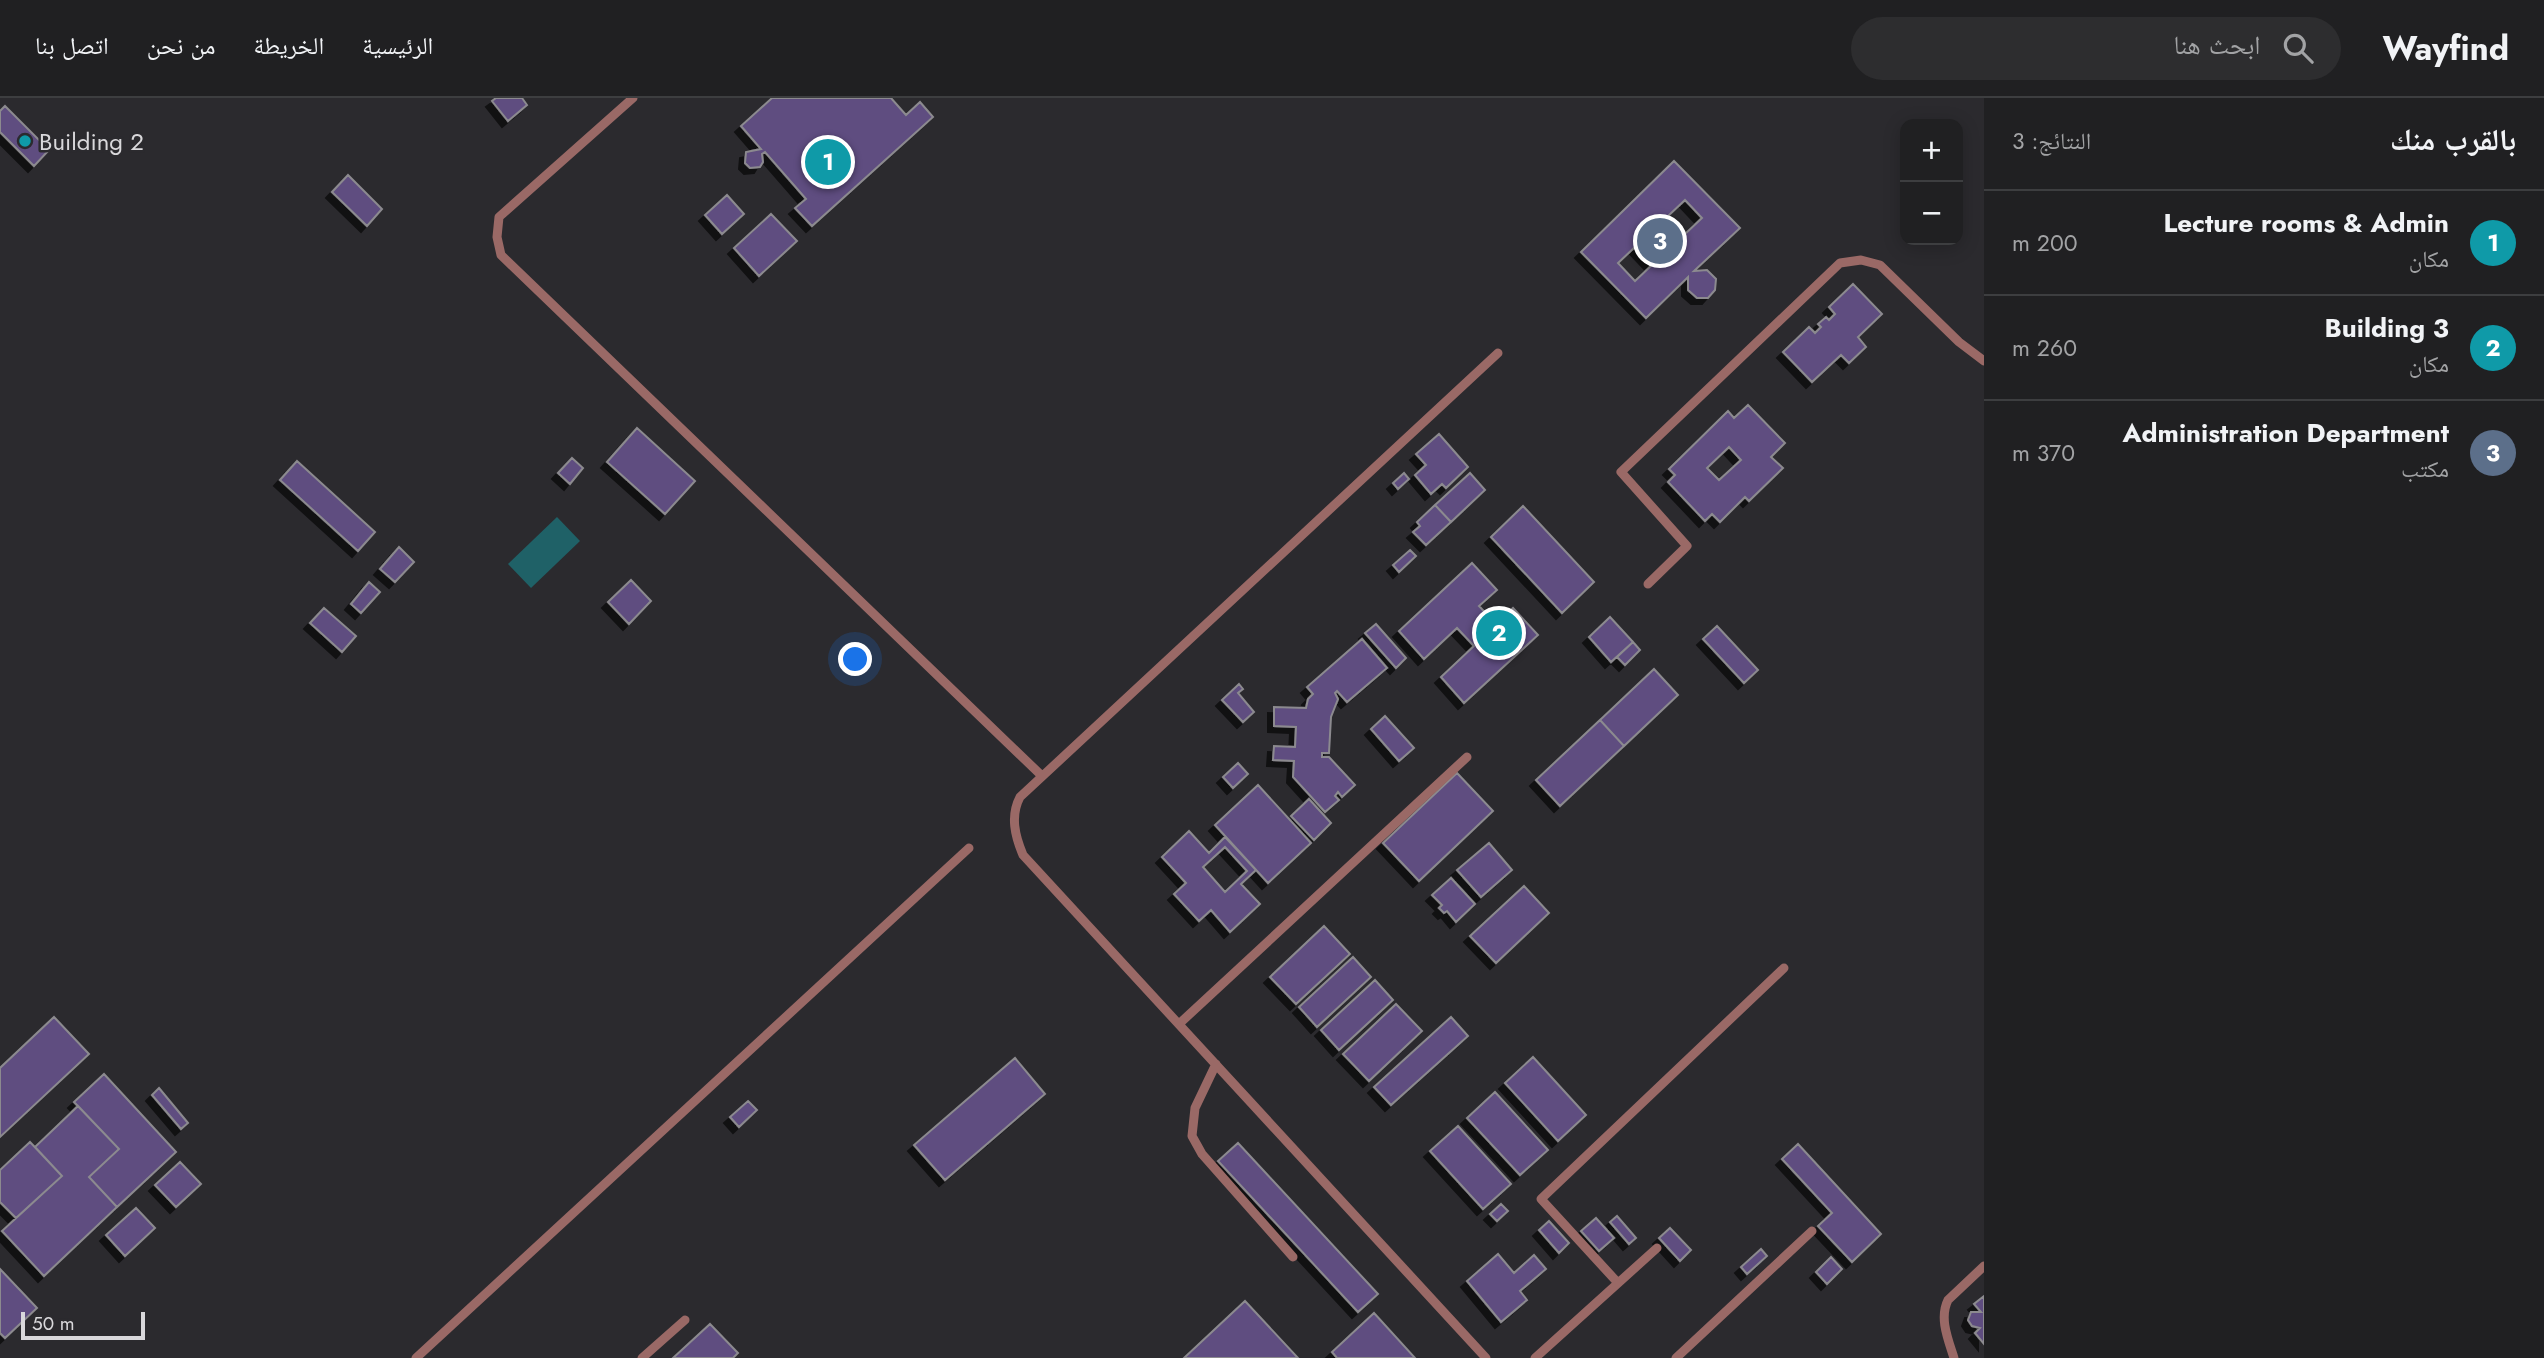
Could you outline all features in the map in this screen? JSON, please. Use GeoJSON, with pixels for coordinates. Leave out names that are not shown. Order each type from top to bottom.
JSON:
{"type":"FeatureCollection","features":[{"type":"Feature","properties":{"kind":"lane"},"geometry":{"type":"LineString","coordinates":[[633,98],[499,217],[497,237],[501,255],[1042,776]]}},
{"type":"Feature","properties":{"kind":"lane"},"geometry":{"type":"LineString","coordinates":[[1648,584],[1688,546],[1621,472],[1840,262],[1861,260],[1880,265],[1959,342],[1984,361]]}},
{"type":"Feature","properties":{"kind":"lane"},"geometry":{"type":"LineString","coordinates":[[1486,1358],[1023,855],[1017,841],[1015,808],[1020,797],[1042,776],[1498,353]]}},
{"type":"Feature","properties":{"kind":"lane"},"geometry":{"type":"LineString","coordinates":[[1179,1024],[1467,757]]}},
{"type":"Feature","properties":{"kind":"lane"},"geometry":{"type":"LineString","coordinates":[[416,1358],[969,848]]}},
{"type":"Feature","properties":{"kind":"lane"},"geometry":{"type":"LineString","coordinates":[[1618,1283],[1541,1199],[1784,968]]}},
{"type":"Feature","properties":{"kind":"lane"},"geometry":{"type":"LineString","coordinates":[[1216,1064],[1195,1108],[1192,1136],[1202,1154],[1293,1257]]}},
{"type":"Feature","properties":{"kind":"lane"},"geometry":{"type":"LineString","coordinates":[[1676,1358],[1812,1231]]}},
{"type":"Feature","properties":{"kind":"lane"},"geometry":{"type":"LineString","coordinates":[[1535,1358],[1657,1248]]}},
{"type":"Feature","properties":{"kind":"lane"},"geometry":{"type":"LineString","coordinates":[[1954,1358],[1945,1325],[1945,1306],[1984,1266]]}},
{"type":"Feature","properties":{"kind":"lane"},"geometry":{"type":"LineString","coordinates":[[642,1358],[685,1320]]}},
{"type":"Feature","properties":{"kind":"water"},"geometry":{"type":"Polygon","coordinates":[[[557,517],[580,541],[531,588],[508,564],[557,517]]]}},
{"type":"Feature","properties":{"kind":"building"},"geometry":{"type":"Polygon","coordinates":[[[496,98],[522,98],[527,105],[508,121],[492,101],[496,98]]]}},
{"type":"Feature","properties":{"kind":"building"},"geometry":{"type":"Polygon","coordinates":[[[772,98],[891,98],[906,115],[920,102],[933,117],[812,226],[795,208],[806,199],[765,152],[762,154],[763,162],[760,167],[750,168],[745,163],[746,152],[761,149],[741,126],[772,98]]]}},
{"type":"Feature","properties":{"kind":"building","name":"Building 2"},"geometry":{"type":"Polygon","coordinates":[[[5,106],[49,150],[34,166],[0,132],[0,111],[5,106]]]}},
{"type":"Feature","properties":{"kind":"building"},"geometry":{"type":"Polygon","coordinates":[[[1674,161],[1740,228],[1694,271],[1707,270],[1716,279],[1715,290],[1708,298],[1697,298],[1688,290],[1688,277],[1646,318],[1581,252],[1674,161]],[[1685,200],[1668,216],[1685,234],[1702,218],[1685,200]],[[1635,247],[1618,263],[1635,281],[1652,265],[1635,247]]]}},
{"type":"Feature","properties":{"kind":"building"},"geometry":{"type":"Polygon","coordinates":[[[348,175],[382,209],[367,226],[332,192],[348,175]]]}},
{"type":"Feature","properties":{"kind":"building"},"geometry":{"type":"Polygon","coordinates":[[[727,195],[744,214],[722,234],[705,215],[727,195]]]}},
{"type":"Feature","properties":{"kind":"building"},"geometry":{"type":"Polygon","coordinates":[[[771,214],[797,241],[759,276],[734,248],[771,214]]]}},
{"type":"Feature","properties":{"kind":"building"},"geometry":{"type":"Polygon","coordinates":[[[1853,284],[1882,314],[1858,337],[1866,347],[1849,363],[1841,355],[1812,382],[1783,352],[1809,327],[1815,333],[1821,327],[1818,324],[1826,317],[1829,320],[1835,314],[1829,307],[1853,284]]]}},
{"type":"Feature","properties":{"kind":"building"},"geometry":{"type":"Polygon","coordinates":[[[1748,405],[1785,443],[1771,457],[1783,468],[1749,501],[1745,497],[1720,522],[1712,514],[1705,521],[1668,482],[1675,475],[1669,469],[1728,411],[1734,418],[1748,405]],[[1729,447],[1707,468],[1719,480],[1741,460],[1729,447]]]}},
{"type":"Feature","properties":{"kind":"building"},"geometry":{"type":"Polygon","coordinates":[[[637,428],[695,481],[665,514],[607,462],[637,428]]]}},
{"type":"Feature","properties":{"kind":"building"},"geometry":{"type":"Polygon","coordinates":[[[1439,434],[1468,467],[1446,488],[1442,484],[1431,494],[1415,475],[1426,465],[1416,454],[1439,434]]]}},
{"type":"Feature","properties":{"kind":"building"},"geometry":{"type":"Polygon","coordinates":[[[572,458],[583,468],[570,484],[558,473],[572,458]]]}},
{"type":"Feature","properties":{"kind":"building"},"geometry":{"type":"Polygon","coordinates":[[[297,461],[375,532],[358,551],[280,480],[297,461]]]}},
{"type":"Feature","properties":{"kind":"building"},"geometry":{"type":"Polygon","coordinates":[[[1404,473],[1409,479],[1398,489],[1393,483],[1404,473]]]}},
{"type":"Feature","properties":{"kind":"building"},"geometry":{"type":"Polygon","coordinates":[[[1470,473],[1485,490],[1451,522],[1435,505],[1470,473]]]}},
{"type":"Feature","properties":{"kind":"building"},"geometry":{"type":"Polygon","coordinates":[[[1435,505],[1451,522],[1426,545],[1413,532],[1420,526],[1417,522],[1435,505]]]}},
{"type":"Feature","properties":{"kind":"building"},"geometry":{"type":"Polygon","coordinates":[[[1523,506],[1594,582],[1562,613],[1491,537],[1523,506]]]}},
{"type":"Feature","properties":{"kind":"building"},"geometry":{"type":"Polygon","coordinates":[[[399,547],[414,562],[395,582],[380,569],[399,547]]]}},
{"type":"Feature","properties":{"kind":"building"},"geometry":{"type":"Polygon","coordinates":[[[1410,550],[1416,556],[1399,572],[1393,565],[1410,550]]]}},
{"type":"Feature","properties":{"kind":"building"},"geometry":{"type":"Polygon","coordinates":[[[1472,563],[1497,590],[1479,606],[1496,624],[1513,608],[1538,635],[1464,703],[1441,677],[1474,646],[1457,628],[1424,659],[1399,631],[1472,563]]]}},
{"type":"Feature","properties":{"kind":"building"},"geometry":{"type":"Polygon","coordinates":[[[631,580],[651,601],[629,624],[608,602],[631,580]]]}},
{"type":"Feature","properties":{"kind":"building"},"geometry":{"type":"Polygon","coordinates":[[[369,582],[380,592],[361,613],[351,604],[369,582]]]}},
{"type":"Feature","properties":{"kind":"building"},"geometry":{"type":"Polygon","coordinates":[[[324,608],[356,636],[342,652],[310,623],[324,608]]]}},
{"type":"Feature","properties":{"kind":"building"},"geometry":{"type":"Polygon","coordinates":[[[1610,617],[1633,642],[1611,662],[1589,637],[1610,617]]]}},
{"type":"Feature","properties":{"kind":"building"},"geometry":{"type":"Polygon","coordinates":[[[1376,624],[1406,658],[1396,668],[1365,633],[1376,624]]]}},
{"type":"Feature","properties":{"kind":"building"},"geometry":{"type":"Polygon","coordinates":[[[1717,626],[1758,670],[1744,683],[1703,639],[1717,626]]]}},
{"type":"Feature","properties":{"kind":"building"},"geometry":{"type":"Polygon","coordinates":[[[1362,639],[1387,668],[1347,702],[1337,691],[1335,693],[1338,699],[1331,717],[1329,753],[1322,753],[1322,757],[1329,757],[1355,785],[1342,797],[1338,792],[1335,796],[1339,800],[1325,812],[1293,777],[1294,761],[1273,760],[1274,746],[1295,747],[1296,727],[1274,726],[1274,707],[1306,708],[1308,699],[1313,694],[1307,687],[1362,639]]]}},
{"type":"Feature","properties":{"kind":"building"},"geometry":{"type":"Polygon","coordinates":[[[1633,642],[1640,650],[1625,665],[1617,657],[1633,642]]]}},
{"type":"Feature","properties":{"kind":"building"},"geometry":{"type":"Polygon","coordinates":[[[1654,669],[1678,695],[1624,746],[1600,720],[1654,669]]]}},
{"type":"Feature","properties":{"kind":"building"},"geometry":{"type":"Polygon","coordinates":[[[1239,684],[1243,689],[1238,693],[1254,712],[1243,722],[1222,700],[1239,684]]]}},
{"type":"Feature","properties":{"kind":"building"},"geometry":{"type":"Polygon","coordinates":[[[1385,716],[1414,748],[1399,761],[1371,729],[1385,716]]]}},
{"type":"Feature","properties":{"kind":"building"},"geometry":{"type":"Polygon","coordinates":[[[1600,720],[1624,746],[1560,806],[1536,780],[1600,720]]]}},
{"type":"Feature","properties":{"kind":"building"},"geometry":{"type":"Polygon","coordinates":[[[1238,763],[1248,774],[1233,788],[1223,777],[1238,763]]]}},
{"type":"Feature","properties":{"kind":"building"},"geometry":{"type":"Polygon","coordinates":[[[1457,773],[1493,811],[1419,881],[1383,843],[1457,773]]]}},
{"type":"Feature","properties":{"kind":"building"},"geometry":{"type":"Polygon","coordinates":[[[1258,785],[1311,843],[1268,883],[1215,825],[1258,785]]]}},
{"type":"Feature","properties":{"kind":"building"},"geometry":{"type":"Polygon","coordinates":[[[1309,799],[1331,823],[1314,840],[1291,816],[1309,799]]]}},
{"type":"Feature","properties":{"kind":"building"},"geometry":{"type":"Polygon","coordinates":[[[1189,831],[1209,853],[1225,837],[1256,870],[1241,884],[1260,904],[1230,932],[1211,910],[1199,921],[1174,894],[1186,883],[1162,857],[1189,831]]]}},
{"type":"Feature","properties":{"kind":"building"},"geometry":{"type":"Polygon","coordinates":[[[1489,843],[1512,870],[1481,897],[1457,870],[1489,843]]]}},
{"type":"Feature","properties":{"kind":"building"},"geometry":{"type":"Polygon","coordinates":[[[1225,847],[1247,871],[1225,892],[1203,867],[1225,847]]]}},
{"type":"Feature","properties":{"kind":"building"},"geometry":{"type":"Polygon","coordinates":[[[1451,878],[1475,904],[1456,922],[1447,911],[1444,913],[1439,908],[1442,905],[1432,895],[1451,878]]]}},
{"type":"Feature","properties":{"kind":"building"},"geometry":{"type":"Polygon","coordinates":[[[1524,886],[1549,913],[1496,963],[1470,936],[1524,886]]]}},
{"type":"Feature","properties":{"kind":"building"},"geometry":{"type":"Polygon","coordinates":[[[1324,926],[1350,954],[1296,1004],[1270,977],[1324,926]]]}},
{"type":"Feature","properties":{"kind":"building"},"geometry":{"type":"Polygon","coordinates":[[[1353,957],[1371,977],[1317,1027],[1299,1007],[1353,957]]]}},
{"type":"Feature","properties":{"kind":"building"},"geometry":{"type":"Polygon","coordinates":[[[1375,980],[1393,1000],[1339,1050],[1321,1030],[1375,980]]]}},
{"type":"Feature","properties":{"kind":"building"},"geometry":{"type":"Polygon","coordinates":[[[1396,1004],[1422,1031],[1369,1081],[1343,1054],[1396,1004]]]}},
{"type":"Feature","properties":{"kind":"building"},"geometry":{"type":"Polygon","coordinates":[[[54,1017],[89,1054],[0,1137],[0,1068],[54,1017]]]}},
{"type":"Feature","properties":{"kind":"building"},"geometry":{"type":"Polygon","coordinates":[[[1451,1017],[1468,1036],[1391,1105],[1374,1087],[1451,1017]]]}},
{"type":"Feature","properties":{"kind":"building"},"geometry":{"type":"Polygon","coordinates":[[[1533,1057],[1586,1115],[1558,1141],[1505,1083],[1533,1057]]]}},
{"type":"Feature","properties":{"kind":"building"},"geometry":{"type":"Polygon","coordinates":[[[1015,1058],[1045,1094],[945,1180],[914,1145],[1015,1058]]]}},
{"type":"Feature","properties":{"kind":"building"},"geometry":{"type":"Polygon","coordinates":[[[104,1074],[176,1152],[117,1207],[89,1177],[119,1149],[74,1102],[104,1074]]]}},
{"type":"Feature","properties":{"kind":"building"},"geometry":{"type":"Polygon","coordinates":[[[159,1088],[188,1123],[181,1129],[152,1095],[159,1088]]]}},
{"type":"Feature","properties":{"kind":"building"},"geometry":{"type":"Polygon","coordinates":[[[1495,1092],[1548,1150],[1520,1175],[1467,1118],[1495,1092]]]}},
{"type":"Feature","properties":{"kind":"building"},"geometry":{"type":"Polygon","coordinates":[[[748,1101],[757,1110],[739,1127],[730,1117],[748,1101]]]}},
{"type":"Feature","properties":{"kind":"building"},"geometry":{"type":"Polygon","coordinates":[[[78,1106],[119,1149],[89,1177],[117,1207],[44,1276],[2,1231],[62,1176],[35,1147],[78,1106]]]}},
{"type":"Feature","properties":{"kind":"building"},"geometry":{"type":"Polygon","coordinates":[[[1458,1126],[1511,1184],[1483,1209],[1430,1151],[1458,1126]]]}},
{"type":"Feature","properties":{"kind":"building"},"geometry":{"type":"Polygon","coordinates":[[[30,1142],[62,1176],[16,1218],[0,1202],[0,1170],[30,1142]]]}},
{"type":"Feature","properties":{"kind":"building"},"geometry":{"type":"Polygon","coordinates":[[[1238,1143],[1378,1294],[1358,1312],[1218,1161],[1238,1143]]]}},
{"type":"Feature","properties":{"kind":"building"},"geometry":{"type":"Polygon","coordinates":[[[1798,1144],[1881,1234],[1852,1262],[1818,1226],[1832,1213],[1782,1159],[1798,1144]]]}},
{"type":"Feature","properties":{"kind":"building"},"geometry":{"type":"Polygon","coordinates":[[[180,1162],[201,1184],[176,1207],[155,1185],[180,1162]]]}},
{"type":"Feature","properties":{"kind":"building"},"geometry":{"type":"Polygon","coordinates":[[[1501,1204],[1508,1211],[1497,1221],[1490,1214],[1501,1204]]]}},
{"type":"Feature","properties":{"kind":"building"},"geometry":{"type":"Polygon","coordinates":[[[136,1208],[155,1228],[125,1256],[106,1235],[136,1208]]]}},
{"type":"Feature","properties":{"kind":"building"},"geometry":{"type":"Polygon","coordinates":[[[1617,1216],[1636,1238],[1629,1244],[1610,1222],[1617,1216]]]}},
{"type":"Feature","properties":{"kind":"building"},"geometry":{"type":"Polygon","coordinates":[[[1596,1218],[1614,1238],[1599,1251],[1581,1231],[1596,1218]]]}},
{"type":"Feature","properties":{"kind":"building"},"geometry":{"type":"Polygon","coordinates":[[[1549,1221],[1569,1243],[1559,1253],[1539,1230],[1549,1221]]]}},
{"type":"Feature","properties":{"kind":"building"},"geometry":{"type":"Polygon","coordinates":[[[1670,1228],[1691,1250],[1680,1261],[1659,1238],[1670,1228]]]}},
{"type":"Feature","properties":{"kind":"building"},"geometry":{"type":"Polygon","coordinates":[[[1761,1249],[1767,1256],[1747,1274],[1741,1267],[1761,1249]]]}},
{"type":"Feature","properties":{"kind":"building"},"geometry":{"type":"Polygon","coordinates":[[[1498,1254],[1514,1273],[1534,1255],[1546,1269],[1520,1291],[1527,1300],[1501,1322],[1467,1281],[1498,1254]]]}},
{"type":"Feature","properties":{"kind":"building"},"geometry":{"type":"Polygon","coordinates":[[[1831,1257],[1842,1269],[1827,1284],[1816,1272],[1831,1257]]]}},
{"type":"Feature","properties":{"kind":"building"},"geometry":{"type":"Polygon","coordinates":[[[0,1269],[37,1308],[5,1338],[0,1333],[0,1269]]]}},
{"type":"Feature","properties":{"kind":"building"},"geometry":{"type":"Polygon","coordinates":[[[1984,1296],[1984,1344],[1975,1333],[1980,1328],[1972,1326],[1968,1320],[1971,1312],[1981,1312],[1974,1304],[1984,1296]]]}},
{"type":"Feature","properties":{"kind":"building"},"geometry":{"type":"Polygon","coordinates":[[[1245,1301],[1298,1358],[1184,1358],[1245,1301]]]}},
{"type":"Feature","properties":{"kind":"building"},"geometry":{"type":"Polygon","coordinates":[[[1374,1313],[1415,1358],[1337,1358],[1332,1352],[1374,1313]]]}},
{"type":"Feature","properties":{"kind":"building"},"geometry":{"type":"Polygon","coordinates":[[[710,1324],[738,1353],[733,1358],[673,1358],[710,1324]]]}},
{"type":"Feature","properties":{"kind":"place","name":"Building 2"},"geometry":{"type":"Point","coordinates":[25,141]}},
{"type":"Feature","properties":{"kind":"place","name":"Lecture rooms & Admin"},"geometry":{"type":"Point","coordinates":[828,162]}},
{"type":"Feature","properties":{"kind":"place","name":"Administration Department"},"geometry":{"type":"Point","coordinates":[1660,241]}},
{"type":"Feature","properties":{"kind":"place","name":"Building 3"},"geometry":{"type":"Point","coordinates":[1499,633]}}]}
